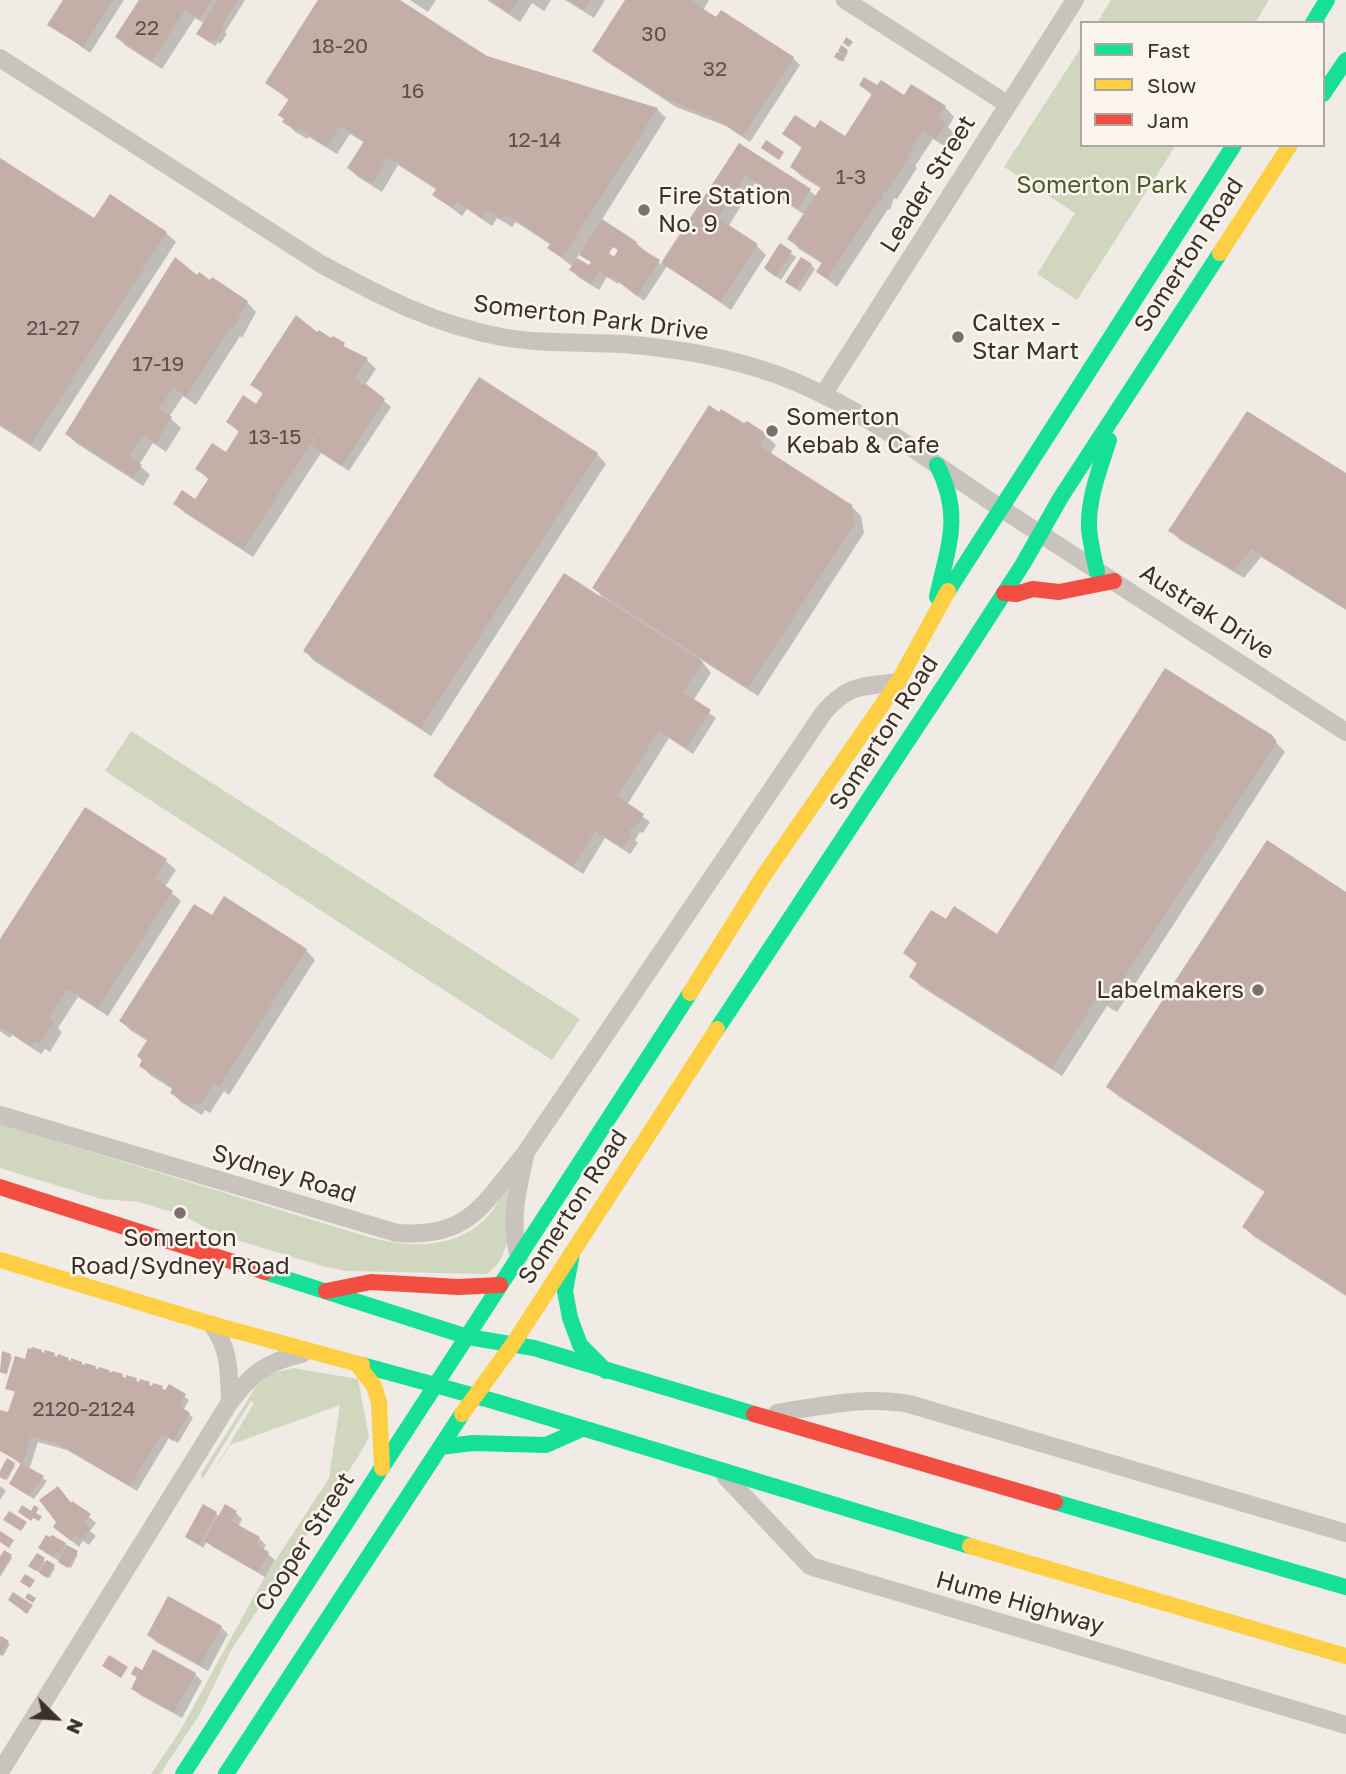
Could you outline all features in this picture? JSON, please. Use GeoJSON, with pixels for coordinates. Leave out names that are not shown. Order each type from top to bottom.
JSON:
{"type":"FeatureCollection","features":[{"type":"Feature","properties":{"kind":"main road"},"geometry":{"type":"LineString","coordinates":[[1314,21],[1327,0]]}},
{"type":"Feature","properties":{"kind":"main road"},"geometry":{"type":"LineString","coordinates":[[1325,91],[1346,60]]}},
{"type":"Feature","properties":{"kind":"main road","name":"Somerton Road"},"geometry":{"type":"LineString","coordinates":[[468,1337],[764,875],[898,682],[935,611],[1233,147]]}},
{"type":"Feature","properties":{"kind":"main road","name":"Somerton Road"},"geometry":{"type":"LineString","coordinates":[[513,1344],[1004,593],[1061,496],[1289,147]]}},
{"type":"Feature","properties":{"kind":"main road"},"geometry":{"type":"LineString","coordinates":[[1097,572],[1089,537],[1090,516],[1098,473],[1119,407]]}},
{"type":"Feature","properties":{"kind":"main road"},"geometry":{"type":"LineString","coordinates":[[935,611],[954,511],[947,482],[937,465]]}},
{"type":"Feature","properties":{"kind":"main road"},"geometry":{"type":"LineString","coordinates":[[1004,593],[1016,594],[1033,589],[1059,592],[1114,581]]}},
{"type":"Feature","properties":{"kind":"main road"},"geometry":{"type":"LineString","coordinates":[[0,1187],[320,1292],[468,1337],[534,1348],[1346,1587]]}},
{"type":"Feature","properties":{"kind":"main road"},"geometry":{"type":"LineString","coordinates":[[572,1252],[565,1291],[570,1318],[580,1345],[606,1371]]}},
{"type":"Feature","properties":{"kind":"main road"},"geometry":{"type":"LineString","coordinates":[[0,1260],[211,1324],[436,1387]]}},
{"type":"Feature","properties":{"kind":"main road"},"geometry":{"type":"LineString","coordinates":[[320,1292],[371,1282],[458,1287],[500,1285]]}},
{"type":"Feature","properties":{"kind":"main road","name":"Cooper Street"},"geometry":{"type":"LineString","coordinates":[[183,1774],[468,1337]]}},
{"type":"Feature","properties":{"kind":"main road"},"geometry":{"type":"LineString","coordinates":[[226,1774],[474,1395],[513,1344]]}},
{"type":"Feature","properties":{"kind":"main road"},"geometry":{"type":"LineString","coordinates":[[357,1364],[374,1386],[379,1402],[382,1468]]}},
{"type":"Feature","properties":{"kind":"main road","name":"Hume Highway"},"geometry":{"type":"LineString","coordinates":[[436,1387],[474,1395],[1110,1588],[1346,1656]]}},
{"type":"Feature","properties":{"kind":"main road"},"geometry":{"type":"LineString","coordinates":[[440,1447],[473,1443],[546,1445],[582,1429]]}},
{"type":"Feature","properties":{"kind":"main road"},"geometry":{"type":"LineString","coordinates":[[233,1696],[264,1716]]}},
{"type":"Feature","properties":{"kind":"street"},"geometry":{"type":"LineString","coordinates":[[845,0],[1007,104]]}},
{"type":"Feature","properties":{"kind":"street","name":"Leader Street"},"geometry":{"type":"LineString","coordinates":[[823,395],[1074,0]]}},
{"type":"Feature","properties":{"kind":"street","name":"Somerton Park Drive"},"geometry":{"type":"LineString","coordinates":[[0,58],[321,264],[420,315],[501,337],[658,348],[718,359],[774,374],[823,395],[877,425],[1040,533]]}},
{"type":"Feature","properties":{"kind":"street","name":"Austrak Drive"},"geometry":{"type":"LineString","coordinates":[[1040,533],[1346,732]]}},
{"type":"Feature","properties":{"kind":"street","name":"Somerton Road"},"geometry":{"type":"LineString","coordinates":[[519,1257],[513,1230],[526,1152],[824,712],[839,695],[854,688],[898,682]]}},
{"type":"Feature","properties":{"kind":"street","name":"Sydney Road"},"geometry":{"type":"LineString","coordinates":[[0,1115],[397,1233],[438,1232],[468,1219],[484,1206],[526,1152]]}},
{"type":"Feature","properties":{"kind":"street"},"geometry":{"type":"LineString","coordinates":[[211,1324],[218,1333],[229,1364],[230,1402]]}},
{"type":"Feature","properties":{"kind":"street"},"geometry":{"type":"LineString","coordinates":[[0,1772],[230,1402],[243,1385],[263,1367],[281,1359],[314,1351]]}},
{"type":"Feature","properties":{"kind":"street"},"geometry":{"type":"LineString","coordinates":[[763,1416],[848,1401],[876,1399],[909,1404],[1346,1533]]}},
{"type":"Feature","properties":{"kind":"street","name":"Hume Highway"},"geometry":{"type":"LineString","coordinates":[[717,1467],[810,1566],[1346,1725]]}},
{"type":"Feature","properties":{"kind":"green space"},"geometry":{"type":"Polygon","coordinates":[[[1111,0],[1269,0],[1256,21],[1098,21],[1111,0]]]}},
{"type":"Feature","properties":{"kind":"green space","name":"Somerton Park"},"geometry":{"type":"Polygon","coordinates":[[[1080,49],[1080,147],[1175,147],[1077,300],[1037,274],[1075,213],[1004,167],[1080,49]]]}},
{"type":"Feature","properties":{"kind":"green space"},"geometry":{"type":"Polygon","coordinates":[[[131,731],[580,1019],[552,1060],[105,771],[131,731]]]}},
{"type":"Feature","properties":{"kind":"green space"},"geometry":{"type":"Polygon","coordinates":[[[0,1124],[365,1236],[397,1243],[430,1244],[447,1241],[476,1227],[495,1207],[511,1177],[507,1243],[503,1255],[487,1274],[347,1271],[326,1267],[220,1235],[182,1215],[139,1202],[101,1199],[0,1168],[0,1124]]]}},
{"type":"Feature","properties":{"kind":"green space"},"geometry":{"type":"Polygon","coordinates":[[[293,1368],[358,1379],[369,1437],[230,1652],[200,1714],[160,1774],[151,1774],[180,1731],[264,1578],[329,1478],[340,1405],[230,1445],[205,1485],[254,1403],[251,1401],[202,1480],[201,1474],[257,1385],[270,1374],[293,1368]]]}},
{"type":"Feature","properties":{"kind":"building"},"geometry":{"type":"Polygon","coordinates":[[[63,0],[113,0],[83,47],[47,25],[63,0]]]}},
{"type":"Feature","properties":{"kind":"building"},"geometry":{"type":"Polygon","coordinates":[[[139,0],[212,0],[200,19],[185,10],[152,61],[115,37],[139,0]]]}},
{"type":"Feature","properties":{"kind":"building"},"geometry":{"type":"Polygon","coordinates":[[[218,0],[238,0],[221,27],[224,28],[216,41],[213,39],[211,43],[196,34],[218,0]]]}},
{"type":"Feature","properties":{"kind":"building"},"geometry":{"type":"Polygon","coordinates":[[[318,0],[400,0],[487,56],[658,108],[562,258],[547,248],[551,243],[506,214],[502,219],[487,210],[482,218],[457,201],[452,208],[432,195],[437,188],[388,157],[372,184],[347,168],[364,141],[340,126],[327,146],[282,122],[284,119],[278,115],[289,99],[265,83],[318,0]]]}},
{"type":"Feature","properties":{"kind":"building"},"geometry":{"type":"Polygon","coordinates":[[[489,0],[519,0],[510,13],[489,0]]]}},
{"type":"Feature","properties":{"kind":"building"},"geometry":{"type":"Polygon","coordinates":[[[568,0],[590,0],[584,10],[568,0]]]}},
{"type":"Feature","properties":{"kind":"building"},"geometry":{"type":"Polygon","coordinates":[[[625,0],[694,0],[693,2],[716,17],[721,10],[794,57],[743,136],[715,119],[665,98],[592,51],[625,0]]]}},
{"type":"Feature","properties":{"kind":"building"},"geometry":{"type":"Polygon","coordinates":[[[846,37],[853,42],[849,47],[843,43],[846,37]]]}},
{"type":"Feature","properties":{"kind":"building"},"geometry":{"type":"Polygon","coordinates":[[[841,45],[848,50],[844,55],[838,51],[841,45]]]}},
{"type":"Feature","properties":{"kind":"building"},"geometry":{"type":"Polygon","coordinates":[[[837,52],[844,56],[840,61],[834,57],[837,52]]]}},
{"type":"Feature","properties":{"kind":"building"},"geometry":{"type":"Polygon","coordinates":[[[864,77],[877,85],[881,80],[904,95],[911,84],[946,106],[938,117],[946,123],[936,139],[923,131],[880,202],[878,201],[827,279],[816,272],[822,262],[787,239],[821,187],[790,167],[802,147],[782,134],[795,115],[815,128],[820,120],[845,136],[872,94],[859,85],[864,77]]]}},
{"type":"Feature","properties":{"kind":"building"},"geometry":{"type":"Polygon","coordinates":[[[766,140],[784,152],[779,160],[761,148],[766,140]]]}},
{"type":"Feature","properties":{"kind":"building"},"geometry":{"type":"Polygon","coordinates":[[[739,143],[811,189],[798,209],[745,175],[718,218],[758,244],[721,302],[661,263],[739,143]]]}},
{"type":"Feature","properties":{"kind":"building"},"geometry":{"type":"Polygon","coordinates":[[[0,158],[94,218],[110,194],[167,232],[31,444],[0,425],[0,158]]]}},
{"type":"Feature","properties":{"kind":"building"},"geometry":{"type":"Polygon","coordinates":[[[602,219],[637,242],[635,245],[660,260],[637,296],[612,277],[611,279],[599,272],[592,284],[569,270],[577,258],[589,265],[591,262],[579,255],[602,219]],[[613,247],[609,253],[614,257],[618,250],[613,247]]]}},
{"type":"Feature","properties":{"kind":"building"},"geometry":{"type":"Polygon","coordinates":[[[780,243],[792,251],[776,277],[764,268],[780,243]]]}},
{"type":"Feature","properties":{"kind":"building"},"geometry":{"type":"Polygon","coordinates":[[[175,257],[197,275],[199,272],[210,280],[212,277],[248,301],[232,330],[230,328],[186,397],[173,388],[159,409],[172,417],[156,444],[143,435],[129,456],[142,465],[133,478],[65,434],[175,257]]]}},
{"type":"Feature","properties":{"kind":"building"},"geometry":{"type":"Polygon","coordinates":[[[801,257],[812,264],[796,289],[785,282],[801,257]]]}},
{"type":"Feature","properties":{"kind":"building"},"geometry":{"type":"Polygon","coordinates":[[[296,315],[317,332],[319,330],[331,338],[333,336],[345,343],[343,346],[368,358],[354,379],[364,385],[365,383],[385,399],[342,466],[311,446],[320,430],[243,549],[173,504],[182,490],[195,499],[209,478],[195,469],[212,443],[226,452],[239,431],[226,422],[243,395],[256,404],[263,393],[250,385],[296,315]]]}},
{"type":"Feature","properties":{"kind":"building"},"geometry":{"type":"Polygon","coordinates":[[[479,377],[598,453],[421,728],[303,651],[479,377]]]}},
{"type":"Feature","properties":{"kind":"building"},"geometry":{"type":"Polygon","coordinates":[[[709,405],[744,423],[747,421],[767,434],[760,446],[852,505],[855,523],[748,688],[592,588],[709,405]]]}},
{"type":"Feature","properties":{"kind":"building"},"geometry":{"type":"Polygon","coordinates":[[[1247,411],[1346,473],[1346,609],[1251,549],[1234,570],[1168,531],[1247,411]]]}},
{"type":"Feature","properties":{"kind":"building"},"geometry":{"type":"Polygon","coordinates":[[[564,573],[703,662],[683,692],[711,710],[686,748],[659,731],[617,796],[644,814],[629,832],[632,834],[623,848],[595,831],[573,866],[433,776],[564,573]]]}},
{"type":"Feature","properties":{"kind":"building"},"geometry":{"type":"Polygon","coordinates":[[[1165,668],[1272,735],[1277,742],[1107,1004],[1097,998],[1052,1068],[909,977],[917,963],[903,953],[931,910],[946,919],[954,906],[997,934],[1165,668]]]}},
{"type":"Feature","properties":{"kind":"building"},"geometry":{"type":"Polygon","coordinates":[[[85,807],[167,859],[155,879],[173,891],[98,1008],[68,989],[49,1018],[54,1022],[40,1044],[35,1041],[31,1046],[2,1027],[0,1030],[0,939],[85,807]]]}},
{"type":"Feature","properties":{"kind":"building","name":"Labelmakers"},"geometry":{"type":"Polygon","coordinates":[[[1267,840],[1346,892],[1346,1295],[1242,1227],[1265,1191],[1106,1087],[1267,840]]]}},
{"type":"Feature","properties":{"kind":"building"},"geometry":{"type":"Polygon","coordinates":[[[224,896],[307,949],[219,1087],[214,1083],[200,1105],[195,1102],[192,1107],[170,1093],[173,1087],[139,1066],[142,1060],[137,1056],[148,1039],[119,1021],[194,904],[212,915],[224,896]]]}},
{"type":"Feature","properties":{"kind":"building"},"geometry":{"type":"Polygon","coordinates":[[[32,1347],[44,1353],[45,1350],[55,1353],[54,1356],[57,1357],[58,1354],[71,1361],[71,1358],[85,1365],[96,1366],[95,1369],[99,1367],[109,1370],[110,1373],[113,1371],[123,1374],[122,1377],[126,1378],[126,1375],[137,1378],[136,1381],[139,1382],[140,1379],[150,1382],[149,1385],[152,1386],[153,1383],[163,1386],[162,1389],[165,1390],[169,1384],[186,1394],[180,1404],[190,1413],[173,1441],[162,1433],[130,1486],[59,1444],[31,1436],[23,1464],[0,1451],[0,1410],[8,1412],[15,1391],[5,1389],[15,1356],[25,1359],[28,1348],[32,1347]]]}},
{"type":"Feature","properties":{"kind":"building"},"geometry":{"type":"Polygon","coordinates":[[[2,1351],[11,1354],[6,1374],[0,1372],[2,1351]]]}},
{"type":"Feature","properties":{"kind":"building"},"geometry":{"type":"Polygon","coordinates":[[[7,1458],[15,1463],[5,1480],[0,1477],[0,1471],[7,1458]]]}},
{"type":"Feature","properties":{"kind":"building"},"geometry":{"type":"Polygon","coordinates":[[[21,1463],[44,1476],[29,1496],[9,1484],[21,1463]]]}},
{"type":"Feature","properties":{"kind":"building"},"geometry":{"type":"Polygon","coordinates":[[[58,1486],[71,1503],[72,1501],[91,1514],[84,1523],[90,1528],[81,1540],[75,1535],[71,1541],[53,1527],[56,1522],[39,1500],[58,1486]]]}},
{"type":"Feature","properties":{"kind":"building"},"geometry":{"type":"Polygon","coordinates":[[[203,1504],[217,1512],[199,1545],[185,1537],[203,1504]]]}},
{"type":"Feature","properties":{"kind":"building"},"geometry":{"type":"Polygon","coordinates":[[[225,1504],[237,1511],[231,1521],[260,1537],[256,1544],[269,1552],[258,1572],[204,1541],[225,1504]]]}},
{"type":"Feature","properties":{"kind":"building"},"geometry":{"type":"Polygon","coordinates":[[[22,1505],[31,1511],[34,1505],[39,1508],[36,1513],[42,1516],[39,1521],[33,1518],[31,1521],[18,1512],[22,1505]]]}},
{"type":"Feature","properties":{"kind":"building"},"geometry":{"type":"Polygon","coordinates":[[[9,1511],[27,1522],[21,1531],[3,1520],[9,1511]]]}},
{"type":"Feature","properties":{"kind":"building"},"geometry":{"type":"Polygon","coordinates":[[[0,1531],[14,1540],[9,1548],[0,1542],[0,1531]]]}},
{"type":"Feature","properties":{"kind":"building"},"geometry":{"type":"Polygon","coordinates":[[[46,1535],[52,1535],[66,1543],[60,1554],[56,1552],[54,1557],[38,1548],[46,1535]]]}},
{"type":"Feature","properties":{"kind":"building"},"geometry":{"type":"Polygon","coordinates":[[[67,1545],[78,1551],[68,1568],[58,1562],[67,1545]]]}},
{"type":"Feature","properties":{"kind":"building"},"geometry":{"type":"Polygon","coordinates":[[[4,1550],[12,1555],[0,1574],[0,1557],[4,1550]]]}},
{"type":"Feature","properties":{"kind":"building"},"geometry":{"type":"Polygon","coordinates":[[[37,1553],[45,1558],[36,1571],[28,1566],[37,1553]]]}},
{"type":"Feature","properties":{"kind":"building"},"geometry":{"type":"Polygon","coordinates":[[[47,1560],[55,1565],[47,1578],[39,1573],[47,1560]]]}},
{"type":"Feature","properties":{"kind":"building"},"geometry":{"type":"Polygon","coordinates":[[[25,1574],[35,1580],[30,1588],[20,1582],[25,1574]]]}},
{"type":"Feature","properties":{"kind":"building"},"geometry":{"type":"Polygon","coordinates":[[[13,1592],[33,1605],[27,1614],[8,1600],[13,1592]]]}},
{"type":"Feature","properties":{"kind":"building"},"geometry":{"type":"Polygon","coordinates":[[[28,1593],[36,1598],[33,1603],[25,1598],[28,1593]]]}},
{"type":"Feature","properties":{"kind":"building"},"geometry":{"type":"Polygon","coordinates":[[[168,1596],[222,1626],[200,1665],[147,1635],[168,1596]]]}},
{"type":"Feature","properties":{"kind":"building"},"geometry":{"type":"Polygon","coordinates":[[[1,1636],[9,1641],[0,1656],[0,1638],[1,1636]]]}},
{"type":"Feature","properties":{"kind":"building"},"geometry":{"type":"Polygon","coordinates":[[[153,1649],[196,1673],[174,1712],[131,1689],[137,1677],[131,1674],[135,1666],[142,1670],[153,1649]]]}},
{"type":"Feature","properties":{"kind":"building"},"geometry":{"type":"Polygon","coordinates":[[[109,1655],[128,1667],[121,1678],[102,1666],[109,1655]]]}},
{"type":"Feature","properties":{"kind":"traffic: fast"},"geometry":{"type":"LineString","coordinates":[[1314,21],[1327,0]]}},
{"type":"Feature","properties":{"kind":"traffic: fast"},"geometry":{"type":"LineString","coordinates":[[1325,91],[1346,60]]}},
{"type":"Feature","properties":{"kind":"traffic: fast"},"geometry":{"type":"LineString","coordinates":[[948,591],[1233,147]]}},
{"type":"Feature","properties":{"kind":"traffic: fast"},"geometry":{"type":"LineString","coordinates":[[717,1029],[959,663],[1023,564],[1061,497],[1220,253]]}},
{"type":"Feature","properties":{"kind":"traffic: fast"},"geometry":{"type":"LineString","coordinates":[[1097,572],[1090,539],[1089,517],[1095,483],[1109,440]]}},
{"type":"Feature","properties":{"kind":"traffic: fast"},"geometry":{"type":"LineString","coordinates":[[937,465],[950,500],[951,515],[949,546],[937,597]]}},
{"type":"Feature","properties":{"kind":"traffic: fast"},"geometry":{"type":"LineString","coordinates":[[183,1774],[690,993]]}},
{"type":"Feature","properties":{"kind":"traffic: fast"},"geometry":{"type":"LineString","coordinates":[[572,1253],[565,1291],[570,1318],[580,1345],[606,1371]]}},
{"type":"Feature","properties":{"kind":"traffic: fast"},"geometry":{"type":"LineString","coordinates":[[265,1272],[468,1337],[534,1348],[754,1414]]}},
{"type":"Feature","properties":{"kind":"traffic: fast"},"geometry":{"type":"LineString","coordinates":[[362,1365],[497,1402],[970,1546]]}},
{"type":"Feature","properties":{"kind":"traffic: fast"},"geometry":{"type":"LineString","coordinates":[[226,1774],[462,1414]]}},
{"type":"Feature","properties":{"kind":"traffic: fast"},"geometry":{"type":"LineString","coordinates":[[440,1447],[473,1443],[546,1445],[582,1429]]}},
{"type":"Feature","properties":{"kind":"traffic: fast"},"geometry":{"type":"LineString","coordinates":[[1055,1502],[1346,1587]]}},
{"type":"Feature","properties":{"kind":"traffic: slow"},"geometry":{"type":"LineString","coordinates":[[1220,253],[1289,147]]}},
{"type":"Feature","properties":{"kind":"traffic: slow"},"geometry":{"type":"LineString","coordinates":[[690,993],[764,875],[898,682],[948,591]]}},
{"type":"Feature","properties":{"kind":"traffic: slow"},"geometry":{"type":"LineString","coordinates":[[462,1414],[513,1344],[717,1029]]}},
{"type":"Feature","properties":{"kind":"traffic: slow"},"geometry":{"type":"LineString","coordinates":[[0,1260],[211,1324],[362,1365]]}},
{"type":"Feature","properties":{"kind":"traffic: slow"},"geometry":{"type":"LineString","coordinates":[[357,1364],[374,1386],[379,1402],[382,1468]]}},
{"type":"Feature","properties":{"kind":"traffic: slow"},"geometry":{"type":"LineString","coordinates":[[970,1546],[1346,1656]]}},
{"type":"Feature","properties":{"kind":"traffic: jam"},"geometry":{"type":"LineString","coordinates":[[1004,593],[1016,594],[1033,589],[1059,592],[1114,581]]}},
{"type":"Feature","properties":{"kind":"traffic: jam"},"geometry":{"type":"LineString","coordinates":[[0,1187],[265,1272]]}},
{"type":"Feature","properties":{"kind":"traffic: jam"},"geometry":{"type":"LineString","coordinates":[[326,1291],[371,1282],[458,1287],[500,1285]]}},
{"type":"Feature","properties":{"kind":"traffic: jam"},"geometry":{"type":"LineString","coordinates":[[754,1414],[1055,1502]]}},
{"type":"Feature","properties":{"kind":"place","name":"Fire Station No. 9"},"geometry":{"type":"Point","coordinates":[644,210]}},
{"type":"Feature","properties":{"kind":"place","name":"Caltex - Star Mart"},"geometry":{"type":"Point","coordinates":[958,337]}},
{"type":"Feature","properties":{"kind":"place","name":"Somerton Kebab & Cafe"},"geometry":{"type":"Point","coordinates":[772,431]}},
{"type":"Feature","properties":{"kind":"place","name":"Labelmakers"},"geometry":{"type":"Point","coordinates":[1258,990]}},
{"type":"Feature","properties":{"kind":"place","name":"Somerton Road/Sydney Road"},"geometry":{"type":"Point","coordinates":[180,1213]}}]}
